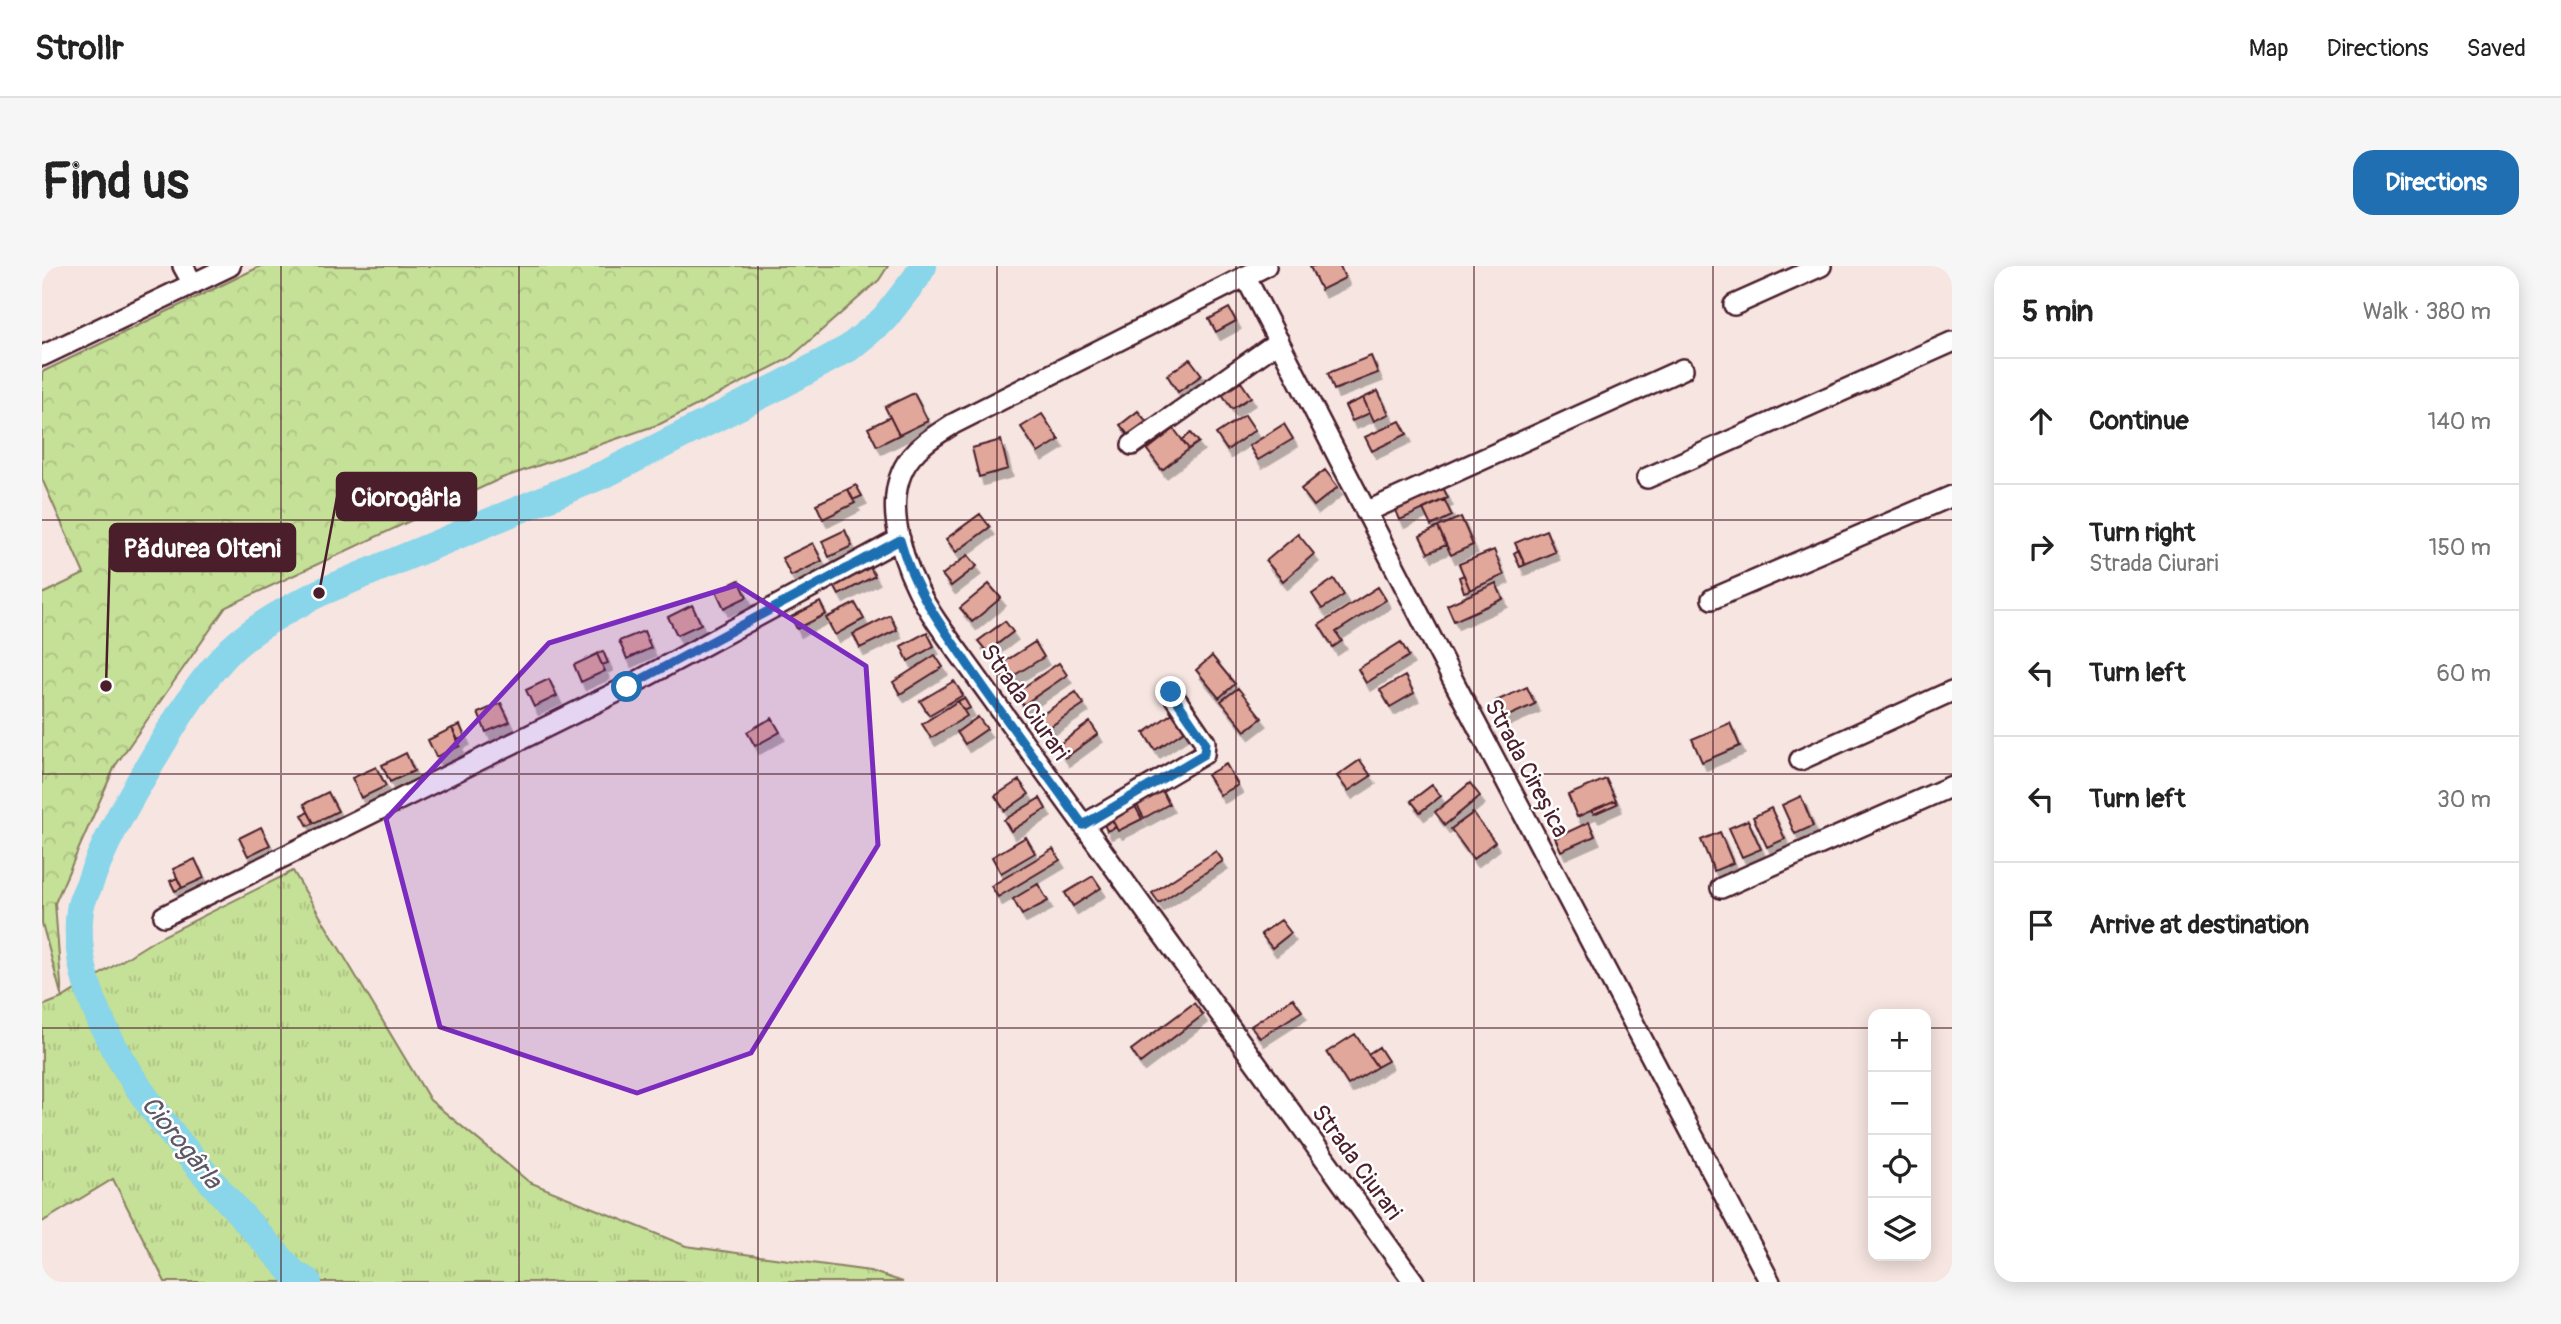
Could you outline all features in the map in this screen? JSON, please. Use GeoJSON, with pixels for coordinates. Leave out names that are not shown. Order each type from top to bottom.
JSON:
{"type":"FeatureCollection","features":[{"type":"Feature","properties":{"kind":"street"},"geometry":{"type":"LineString","coordinates":[[183,266],[193,284]]}},
{"type":"Feature","properties":{"kind":"street"},"geometry":{"type":"LineString","coordinates":[[42,356],[230,266]]}},
{"type":"Feature","properties":{"kind":"street","name":"Strada Ciurari"},"geometry":{"type":"LineString","coordinates":[[1266,266],[953,424],[926,441],[909,459],[897,491],[896,516],[906,563],[919,592],[978,679],[1414,1282]]}},
{"type":"Feature","properties":{"kind":"street"},"geometry":{"type":"LineString","coordinates":[[1734,304],[1821,266]]}},
{"type":"Feature","properties":{"kind":"street","name":"Strada Cireșica"},"geometry":{"type":"LineString","coordinates":[[1245,276],[1770,1282]]}},
{"type":"Feature","properties":{"kind":"street"},"geometry":{"type":"LineString","coordinates":[[1132,445],[1279,341]]}},
{"type":"Feature","properties":{"kind":"street"},"geometry":{"type":"LineString","coordinates":[[1647,478],[1952,342]]}},
{"type":"Feature","properties":{"kind":"street"},"geometry":{"type":"LineString","coordinates":[[1366,512],[1683,369]]}},
{"type":"Feature","properties":{"kind":"street"},"geometry":{"type":"LineString","coordinates":[[1712,599],[1952,496]]}},
{"type":"Feature","properties":{"kind":"street"},"geometry":{"type":"LineString","coordinates":[[164,916],[627,687],[900,540]]}},
{"type":"Feature","properties":{"kind":"street"},"geometry":{"type":"LineString","coordinates":[[1800,760],[1952,691]]}},
{"type":"Feature","properties":{"kind":"street"},"geometry":{"type":"LineString","coordinates":[[1083,825],[1204,754],[1205,742],[1171,692]]}},
{"type":"Feature","properties":{"kind":"street"},"geometry":{"type":"LineString","coordinates":[[1721,888],[1952,786]]}},
{"type":"Feature","properties":{"kind":"highlighted area"},"geometry":{"type":"Polygon","coordinates":[[[737,585],[866,666],[878,845],[751,1053],[637,1093],[440,1027],[386,819],[549,643],[737,585]]]}},
{"type":"Feature","properties":{"kind":"green space"},"geometry":{"type":"Polygon","coordinates":[[[261,266],[888,266],[879,280],[790,358],[660,424],[502,478],[226,607],[115,766],[55,903],[62,998],[42,923],[42,594],[84,574],[42,479],[42,372],[261,266]]]}},
{"type":"Feature","properties":{"kind":"green space"},"geometry":{"type":"Polygon","coordinates":[[[293,871],[430,1100],[529,1182],[686,1246],[870,1271],[903,1282],[165,1282],[113,1179],[42,1222],[42,1006],[62,998],[155,940],[293,871]]]}},
{"type":"Feature","properties":{"kind":"building"},"geometry":{"type":"Polygon","coordinates":[[[1340,266],[1345,278],[1321,290],[1310,267],[1340,266]]]}},
{"type":"Feature","properties":{"kind":"building"},"geometry":{"type":"Polygon","coordinates":[[[1229,308],[1236,321],[1216,332],[1209,319],[1229,308]]]}},
{"type":"Feature","properties":{"kind":"building"},"geometry":{"type":"Polygon","coordinates":[[[1371,356],[1378,373],[1334,390],[1328,373],[1371,356]]]}},
{"type":"Feature","properties":{"kind":"building"},"geometry":{"type":"Polygon","coordinates":[[[1190,359],[1202,375],[1178,392],[1167,375],[1190,359]]]}},
{"type":"Feature","properties":{"kind":"building"},"geometry":{"type":"Polygon","coordinates":[[[1241,382],[1251,397],[1232,409],[1222,394],[1241,382]]]}},
{"type":"Feature","properties":{"kind":"building"},"geometry":{"type":"Polygon","coordinates":[[[1378,391],[1389,414],[1374,421],[1363,398],[1378,391]]]}},
{"type":"Feature","properties":{"kind":"building"},"geometry":{"type":"Polygon","coordinates":[[[914,393],[928,421],[899,435],[885,407],[914,393]]]}},
{"type":"Feature","properties":{"kind":"building"},"geometry":{"type":"Polygon","coordinates":[[[1363,398],[1370,413],[1352,421],[1345,406],[1363,398]]]}},
{"type":"Feature","properties":{"kind":"building"},"geometry":{"type":"Polygon","coordinates":[[[1138,411],[1147,422],[1129,436],[1120,425],[1138,411]]]}},
{"type":"Feature","properties":{"kind":"building"},"geometry":{"type":"Polygon","coordinates":[[[1042,414],[1059,440],[1038,453],[1021,427],[1042,414]]]}},
{"type":"Feature","properties":{"kind":"building"},"geometry":{"type":"Polygon","coordinates":[[[1245,415],[1255,430],[1227,450],[1216,434],[1245,415]]]}},
{"type":"Feature","properties":{"kind":"building"},"geometry":{"type":"Polygon","coordinates":[[[890,417],[899,435],[877,446],[868,428],[890,417]]]}},
{"type":"Feature","properties":{"kind":"building"},"geometry":{"type":"Polygon","coordinates":[[[1400,421],[1407,434],[1372,451],[1365,437],[1400,421]]]}},
{"type":"Feature","properties":{"kind":"building"},"geometry":{"type":"Polygon","coordinates":[[[1284,424],[1293,439],[1258,460],[1249,446],[1284,424]]]}},
{"type":"Feature","properties":{"kind":"building"},"geometry":{"type":"Polygon","coordinates":[[[1174,429],[1189,449],[1162,470],[1147,450],[1174,429]]]}},
{"type":"Feature","properties":{"kind":"building"},"geometry":{"type":"Polygon","coordinates":[[[1191,433],[1199,442],[1189,449],[1182,440],[1191,433]]]}},
{"type":"Feature","properties":{"kind":"building"},"geometry":{"type":"Polygon","coordinates":[[[1001,440],[1008,469],[979,477],[972,448],[1001,440]]]}},
{"type":"Feature","properties":{"kind":"building"},"geometry":{"type":"Polygon","coordinates":[[[1325,470],[1338,487],[1314,506],[1301,489],[1325,470]]]}},
{"type":"Feature","properties":{"kind":"building"},"geometry":{"type":"Polygon","coordinates":[[[856,485],[862,496],[853,500],[848,489],[856,485]]]}},
{"type":"Feature","properties":{"kind":"building"},"geometry":{"type":"Polygon","coordinates":[[[1442,485],[1448,498],[1400,520],[1394,506],[1442,485]]]}},
{"type":"Feature","properties":{"kind":"building"},"geometry":{"type":"Polygon","coordinates":[[[848,489],[855,503],[823,519],[816,504],[848,489]]]}},
{"type":"Feature","properties":{"kind":"building"},"geometry":{"type":"Polygon","coordinates":[[[1444,499],[1452,516],[1431,526],[1423,509],[1444,499]]]}},
{"type":"Feature","properties":{"kind":"building"},"geometry":{"type":"Polygon","coordinates":[[[980,514],[990,527],[956,552],[946,539],[980,514]]]}},
{"type":"Feature","properties":{"kind":"building"},"geometry":{"type":"Polygon","coordinates":[[[1461,517],[1473,545],[1451,555],[1438,527],[1461,517]]]}},
{"type":"Feature","properties":{"kind":"building"},"geometry":{"type":"Polygon","coordinates":[[[1438,527],[1446,545],[1428,553],[1420,536],[1438,527]]]}},
{"type":"Feature","properties":{"kind":"building"},"geometry":{"type":"Polygon","coordinates":[[[845,530],[852,546],[829,557],[822,541],[845,530]]]}},
{"type":"Feature","properties":{"kind":"building"},"geometry":{"type":"Polygon","coordinates":[[[1546,530],[1555,552],[1525,565],[1515,543],[1546,530]]]}},
{"type":"Feature","properties":{"kind":"building"},"geometry":{"type":"Polygon","coordinates":[[[1298,534],[1314,554],[1283,581],[1266,561],[1298,534]]]}},
{"type":"Feature","properties":{"kind":"building"},"geometry":{"type":"Polygon","coordinates":[[[813,543],[822,561],[791,576],[782,558],[813,543]]]}},
{"type":"Feature","properties":{"kind":"building"},"geometry":{"type":"Polygon","coordinates":[[[1494,550],[1504,575],[1470,590],[1459,564],[1494,550]]]}},
{"type":"Feature","properties":{"kind":"building"},"geometry":{"type":"Polygon","coordinates":[[[1519,550],[1525,565],[1520,567],[1514,553],[1519,550]]]}},
{"type":"Feature","properties":{"kind":"building"},"geometry":{"type":"Polygon","coordinates":[[[968,555],[977,566],[951,586],[942,575],[968,555]]]}},
{"type":"Feature","properties":{"kind":"building"},"geometry":{"type":"Polygon","coordinates":[[[868,564],[875,576],[839,595],[832,582],[868,564]]]}},
{"type":"Feature","properties":{"kind":"building"},"geometry":{"type":"Polygon","coordinates":[[[1464,575],[1470,590],[1464,592],[1459,577],[1464,575]]]}},
{"type":"Feature","properties":{"kind":"building"},"geometry":{"type":"Polygon","coordinates":[[[1334,579],[1344,595],[1322,609],[1312,594],[1334,579]]]}},
{"type":"Feature","properties":{"kind":"building"},"geometry":{"type":"Polygon","coordinates":[[[739,580],[747,597],[724,608],[716,591],[739,580]]]}},
{"type":"Feature","properties":{"kind":"building"},"geometry":{"type":"Polygon","coordinates":[[[1496,583],[1503,599],[1454,621],[1447,605],[1496,583]]]}},
{"type":"Feature","properties":{"kind":"building"},"geometry":{"type":"Polygon","coordinates":[[[989,584],[1001,598],[972,622],[960,608],[989,584]]]}},
{"type":"Feature","properties":{"kind":"building"},"geometry":{"type":"Polygon","coordinates":[[[1378,587],[1386,600],[1336,632],[1342,641],[1333,647],[1319,625],[1378,587]]]}},
{"type":"Feature","properties":{"kind":"building"},"geometry":{"type":"Polygon","coordinates":[[[820,602],[826,614],[797,629],[791,617],[820,602]]]}},
{"type":"Feature","properties":{"kind":"building"},"geometry":{"type":"Polygon","coordinates":[[[855,603],[864,619],[835,635],[826,618],[855,603]]]}},
{"type":"Feature","properties":{"kind":"building"},"geometry":{"type":"Polygon","coordinates":[[[692,605],[701,624],[677,635],[668,617],[692,605]]]}},
{"type":"Feature","properties":{"kind":"building"},"geometry":{"type":"Polygon","coordinates":[[[890,615],[897,630],[860,648],[853,634],[890,615]]]}},
{"type":"Feature","properties":{"kind":"building"},"geometry":{"type":"Polygon","coordinates":[[[1005,621],[1013,632],[987,652],[978,641],[1005,621]]]}},
{"type":"Feature","properties":{"kind":"building"},"geometry":{"type":"Polygon","coordinates":[[[644,631],[651,648],[627,659],[619,641],[644,631]]]}},
{"type":"Feature","properties":{"kind":"building"},"geometry":{"type":"Polygon","coordinates":[[[927,632],[934,646],[908,661],[901,646],[927,632]]]}},
{"type":"Feature","properties":{"kind":"building"},"geometry":{"type":"Polygon","coordinates":[[[1035,642],[1044,657],[1005,681],[996,667],[1035,642]]]}},
{"type":"Feature","properties":{"kind":"building"},"geometry":{"type":"Polygon","coordinates":[[[1401,642],[1409,656],[1366,683],[1358,669],[1401,642]]]}},
{"type":"Feature","properties":{"kind":"building"},"geometry":{"type":"Polygon","coordinates":[[[603,651],[608,663],[602,665],[597,654],[603,651]]]}},
{"type":"Feature","properties":{"kind":"building"},"geometry":{"type":"Polygon","coordinates":[[[597,654],[605,671],[581,682],[574,665],[597,654]]]}},
{"type":"Feature","properties":{"kind":"building"},"geometry":{"type":"Polygon","coordinates":[[[935,655],[943,667],[900,694],[893,682],[935,655]]]}},
{"type":"Feature","properties":{"kind":"building"},"geometry":{"type":"Polygon","coordinates":[[[1212,656],[1235,684],[1219,698],[1196,670],[1212,656]]]}},
{"type":"Feature","properties":{"kind":"building"},"geometry":{"type":"Polygon","coordinates":[[[1059,663],[1067,675],[1023,705],[1015,693],[1059,663]]]}},
{"type":"Feature","properties":{"kind":"building"},"geometry":{"type":"Polygon","coordinates":[[[1405,676],[1414,693],[1390,707],[1380,690],[1405,676]]]}},
{"type":"Feature","properties":{"kind":"building"},"geometry":{"type":"Polygon","coordinates":[[[549,679],[557,696],[534,707],[526,690],[549,679]]]}},
{"type":"Feature","properties":{"kind":"building"},"geometry":{"type":"Polygon","coordinates":[[[954,681],[963,695],[929,715],[920,701],[954,681]]]}},
{"type":"Feature","properties":{"kind":"building"},"geometry":{"type":"Polygon","coordinates":[[[1527,687],[1535,704],[1504,718],[1496,701],[1527,687]]]}},
{"type":"Feature","properties":{"kind":"building"},"geometry":{"type":"Polygon","coordinates":[[[1238,688],[1262,718],[1245,731],[1221,701],[1238,688]]]}},
{"type":"Feature","properties":{"kind":"building"},"geometry":{"type":"Polygon","coordinates":[[[1076,692],[1084,704],[1045,730],[1037,718],[1076,692]]]}},
{"type":"Feature","properties":{"kind":"building"},"geometry":{"type":"Polygon","coordinates":[[[964,698],[970,708],[964,711],[958,701],[964,698]]]}},
{"type":"Feature","properties":{"kind":"building"},"geometry":{"type":"Polygon","coordinates":[[[958,701],[967,716],[931,738],[922,724],[958,701]]]}},
{"type":"Feature","properties":{"kind":"building"},"geometry":{"type":"Polygon","coordinates":[[[501,703],[510,722],[486,732],[478,713],[501,703]]]}},
{"type":"Feature","properties":{"kind":"building"},"geometry":{"type":"Polygon","coordinates":[[[1174,712],[1186,730],[1155,750],[1144,733],[1174,712]]]}},
{"type":"Feature","properties":{"kind":"building"},"geometry":{"type":"Polygon","coordinates":[[[978,717],[987,729],[965,744],[957,732],[978,717]]]}},
{"type":"Feature","properties":{"kind":"building"},"geometry":{"type":"Polygon","coordinates":[[[772,718],[780,732],[755,746],[747,732],[772,718]]]}},
{"type":"Feature","properties":{"kind":"building"},"geometry":{"type":"Polygon","coordinates":[[[1090,722],[1098,734],[1065,758],[1057,746],[1090,722]]]}},
{"type":"Feature","properties":{"kind":"building"},"geometry":{"type":"Polygon","coordinates":[[[1730,723],[1740,746],[1702,762],[1692,739],[1730,723]]]}},
{"type":"Feature","properties":{"kind":"building"},"geometry":{"type":"Polygon","coordinates":[[[460,725],[465,737],[458,740],[452,728],[460,725]]]}},
{"type":"Feature","properties":{"kind":"building"},"geometry":{"type":"Polygon","coordinates":[[[452,728],[460,746],[436,757],[428,740],[452,728]]]}},
{"type":"Feature","properties":{"kind":"building"},"geometry":{"type":"Polygon","coordinates":[[[406,753],[414,771],[390,782],[382,765],[406,753]]]}},
{"type":"Feature","properties":{"kind":"building"},"geometry":{"type":"Polygon","coordinates":[[[1360,760],[1371,776],[1348,791],[1337,776],[1360,760]]]}},
{"type":"Feature","properties":{"kind":"building"},"geometry":{"type":"Polygon","coordinates":[[[1226,764],[1238,785],[1220,795],[1207,775],[1226,764]]]}},
{"type":"Feature","properties":{"kind":"building"},"geometry":{"type":"Polygon","coordinates":[[[376,767],[386,786],[361,798],[352,778],[376,767]]]}},
{"type":"Feature","properties":{"kind":"building"},"geometry":{"type":"Polygon","coordinates":[[[1606,779],[1616,800],[1577,817],[1568,795],[1606,779]]]}},
{"type":"Feature","properties":{"kind":"building"},"geometry":{"type":"Polygon","coordinates":[[[1019,780],[1029,794],[1005,811],[995,796],[1019,780]]]}},
{"type":"Feature","properties":{"kind":"building"},"geometry":{"type":"Polygon","coordinates":[[[1470,783],[1480,796],[1445,825],[1435,812],[1470,783]]]}},
{"type":"Feature","properties":{"kind":"building"},"geometry":{"type":"Polygon","coordinates":[[[1432,785],[1441,796],[1420,812],[1411,801],[1432,785]]]}},
{"type":"Feature","properties":{"kind":"building"},"geometry":{"type":"Polygon","coordinates":[[[1162,790],[1169,804],[1144,818],[1136,803],[1162,790]]]}},
{"type":"Feature","properties":{"kind":"building"},"geometry":{"type":"Polygon","coordinates":[[[328,792],[338,811],[314,823],[304,804],[328,792]]]}},
{"type":"Feature","properties":{"kind":"building"},"geometry":{"type":"Polygon","coordinates":[[[1801,796],[1813,826],[1795,834],[1782,805],[1801,796]]]}},
{"type":"Feature","properties":{"kind":"building"},"geometry":{"type":"Polygon","coordinates":[[[1040,798],[1046,809],[1011,831],[1004,820],[1040,798]]]}},
{"type":"Feature","properties":{"kind":"building"},"geometry":{"type":"Polygon","coordinates":[[[1616,800],[1617,804],[1594,814],[1592,810],[1616,800]]]}},
{"type":"Feature","properties":{"kind":"building"},"geometry":{"type":"Polygon","coordinates":[[[1135,806],[1142,819],[1118,831],[1111,818],[1135,806]]]}},
{"type":"Feature","properties":{"kind":"building"},"geometry":{"type":"Polygon","coordinates":[[[1771,808],[1785,839],[1767,847],[1753,817],[1771,808]]]}},
{"type":"Feature","properties":{"kind":"building"},"geometry":{"type":"Polygon","coordinates":[[[308,812],[314,823],[308,826],[302,815],[308,812]]]}},
{"type":"Feature","properties":{"kind":"building"},"geometry":{"type":"Polygon","coordinates":[[[1473,813],[1495,842],[1473,859],[1451,829],[1473,813]]]}},
{"type":"Feature","properties":{"kind":"building"},"geometry":{"type":"Polygon","coordinates":[[[1111,818],[1116,827],[1107,831],[1103,822],[1111,818]]]}},
{"type":"Feature","properties":{"kind":"building"},"geometry":{"type":"Polygon","coordinates":[[[1748,820],[1761,849],[1742,857],[1729,828],[1748,820]]]}},
{"type":"Feature","properties":{"kind":"building"},"geometry":{"type":"Polygon","coordinates":[[[1589,822],[1595,836],[1561,851],[1555,838],[1589,822]]]}},
{"type":"Feature","properties":{"kind":"building"},"geometry":{"type":"Polygon","coordinates":[[[261,827],[270,845],[248,856],[239,838],[261,827]]]}},
{"type":"Feature","properties":{"kind":"building"},"geometry":{"type":"Polygon","coordinates":[[[1720,832],[1733,863],[1714,871],[1701,840],[1720,832]]]}},
{"type":"Feature","properties":{"kind":"building"},"geometry":{"type":"Polygon","coordinates":[[[1026,837],[1035,853],[1001,873],[992,857],[1026,837]]]}},
{"type":"Feature","properties":{"kind":"building"},"geometry":{"type":"Polygon","coordinates":[[[1053,849],[1060,860],[998,897],[991,886],[1053,849]]]}},
{"type":"Feature","properties":{"kind":"building"},"geometry":{"type":"Polygon","coordinates":[[[1216,851],[1223,861],[1159,903],[1152,893],[1216,851]]]}},
{"type":"Feature","properties":{"kind":"building"},"geometry":{"type":"Polygon","coordinates":[[[195,859],[204,878],[182,888],[173,869],[195,859]]]}},
{"type":"Feature","properties":{"kind":"building"},"geometry":{"type":"Polygon","coordinates":[[[1093,876],[1101,888],[1073,906],[1065,893],[1093,876]]]}},
{"type":"Feature","properties":{"kind":"building"},"geometry":{"type":"Polygon","coordinates":[[[177,878],[182,888],[175,891],[170,881],[177,878]]]}},
{"type":"Feature","properties":{"kind":"building"},"geometry":{"type":"Polygon","coordinates":[[[1038,884],[1048,901],[1022,915],[1013,899],[1038,884]]]}},
{"type":"Feature","properties":{"kind":"building"},"geometry":{"type":"Polygon","coordinates":[[[1281,920],[1291,933],[1272,948],[1261,934],[1281,920]]]}},
{"type":"Feature","properties":{"kind":"building"},"geometry":{"type":"Polygon","coordinates":[[[1293,998],[1302,1011],[1260,1038],[1251,1026],[1293,998]]]}},
{"type":"Feature","properties":{"kind":"building"},"geometry":{"type":"Polygon","coordinates":[[[1194,1003],[1203,1015],[1140,1063],[1131,1050],[1194,1003]]]}},
{"type":"Feature","properties":{"kind":"building"},"geometry":{"type":"Polygon","coordinates":[[[1355,1034],[1377,1067],[1348,1085],[1327,1052],[1355,1034]]]}},
{"type":"Feature","properties":{"kind":"building"},"geometry":{"type":"Polygon","coordinates":[[[1379,1047],[1388,1061],[1377,1067],[1368,1054],[1379,1047]]]}},
{"type":"Feature","properties":{"kind":"waterway","name":"Ciorogârla"},"geometry":{"type":"LineString","coordinates":[[308,1282],[294,1274],[225,1197],[151,1106],[120,1058],[95,1008],[81,959],[82,900],[114,827],[163,742],[212,671],[244,638],[268,621],[319,593],[607,473],[783,384],[849,348],[884,319],[923,266]]}},
{"type":"Feature","properties":{"kind":"place","name":"Ciorogârla"},"geometry":{"type":"Point","coordinates":[319,593]}},
{"type":"Feature","properties":{"kind":"place","name":"Pădurea Olteni"},"geometry":{"type":"Point","coordinates":[106,686]}},
{"type":"Feature","properties":{"kind":"route"},"geometry":{"type":"LineString","coordinates":[[627,687],[900,540],[906,563],[919,592],[1083,825],[1204,754],[1205,742],[1171,692]]}}]}
